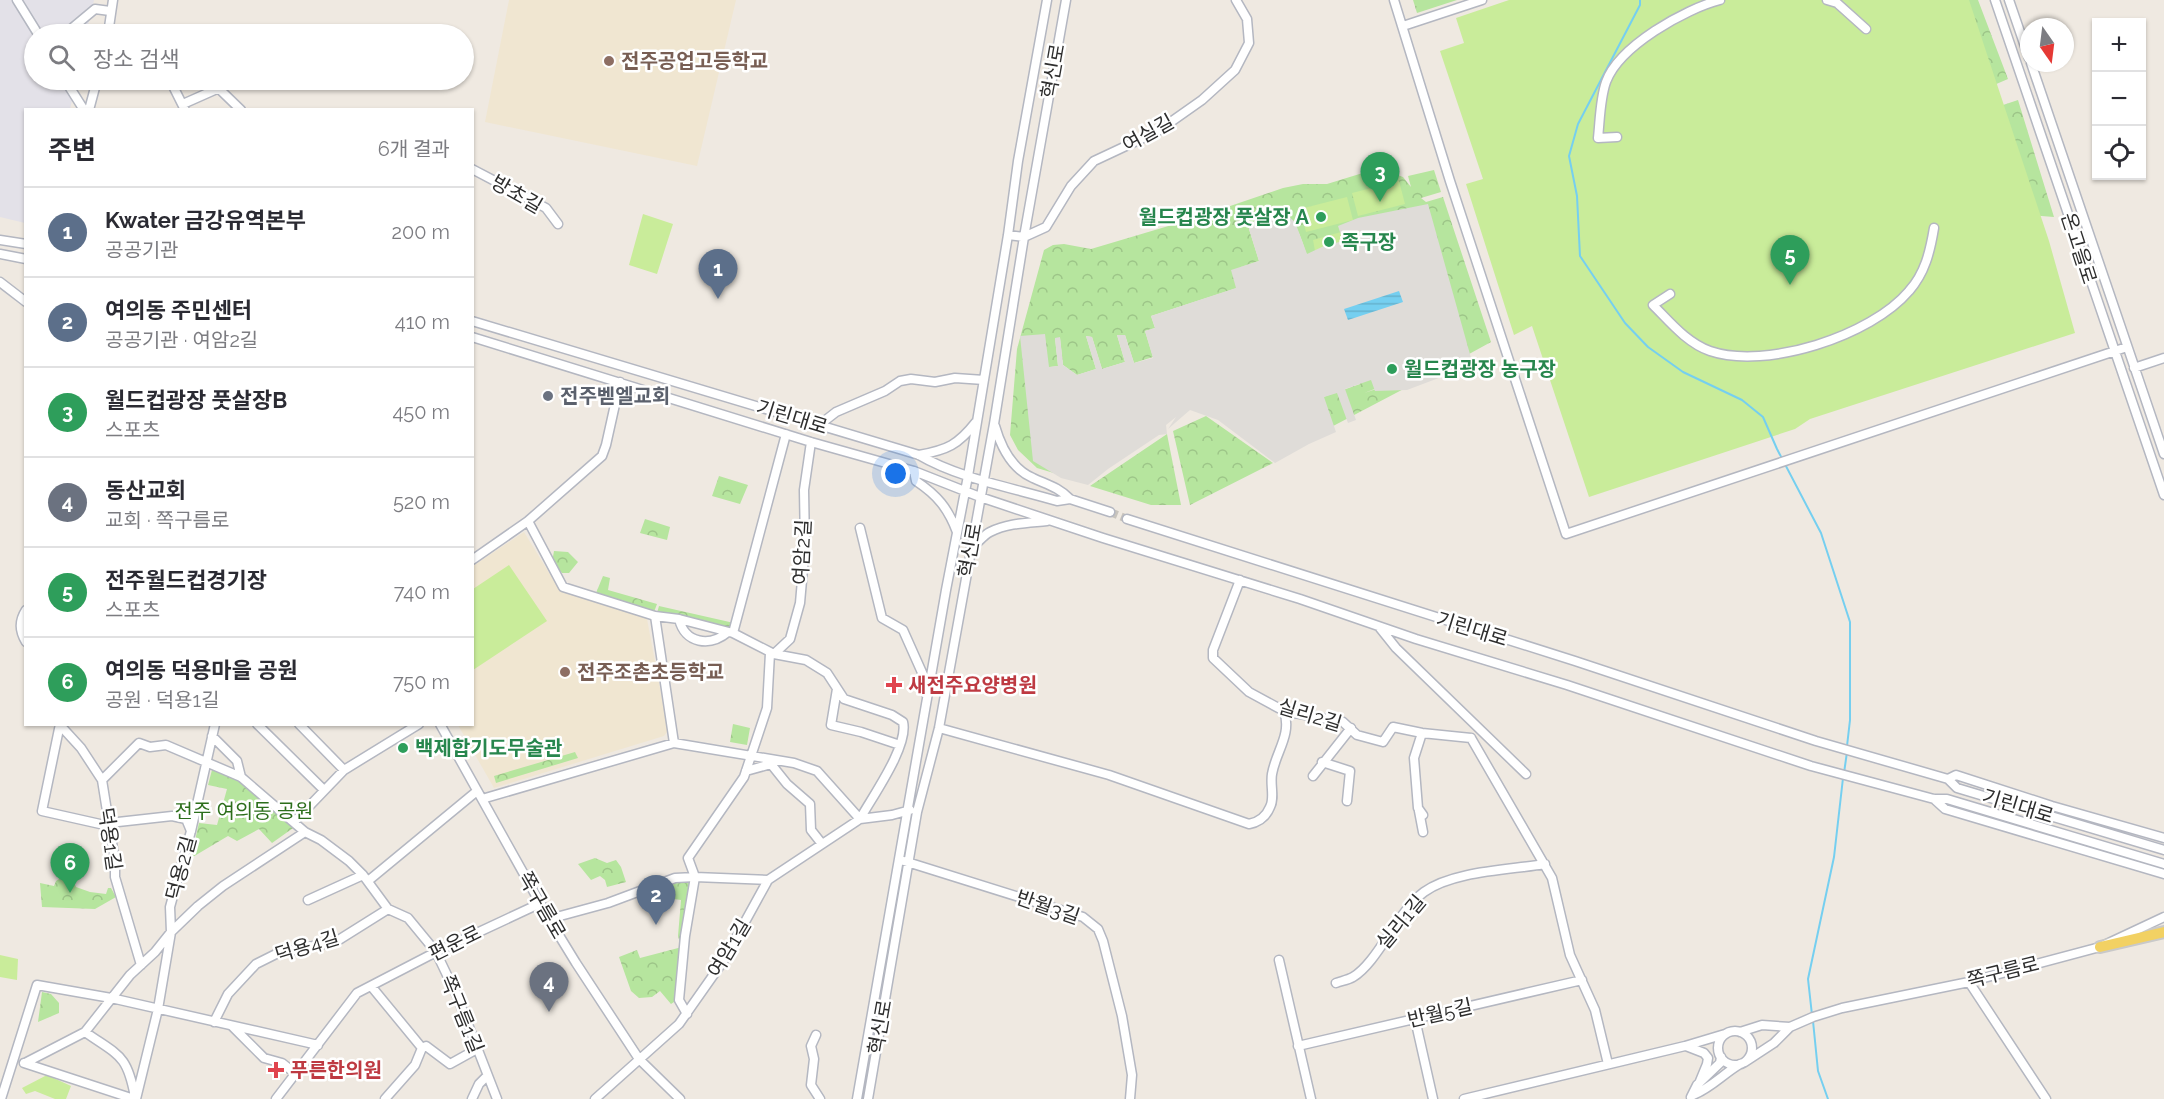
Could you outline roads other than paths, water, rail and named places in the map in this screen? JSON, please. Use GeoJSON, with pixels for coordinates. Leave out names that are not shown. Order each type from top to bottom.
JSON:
{"type":"FeatureCollection","features":[{"type":"Feature","properties":{"kind":"main road"},"geometry":{"type":"LineString","coordinates":[[2100,947],[2164,932]]}},
{"type":"Feature","properties":{"kind":"street"},"geometry":{"type":"LineString","coordinates":[[17,0],[32,24]]}},
{"type":"Feature","properties":{"kind":"street"},"geometry":{"type":"LineString","coordinates":[[109,24],[112,0]]}},
{"type":"Feature","properties":{"kind":"street","name":"혁신로"},"geometry":{"type":"LineString","coordinates":[[857,1099],[968,476],[1008,236],[1018,161],[1047,0]]}},
{"type":"Feature","properties":{"kind":"street","name":"혁신로"},"geometry":{"type":"LineString","coordinates":[[868,1099],[917,812],[939,728],[994,424],[1023,237],[1066,0]]}},
{"type":"Feature","properties":{"kind":"street","name":"여실길"},"geometry":{"type":"LineString","coordinates":[[1023,237],[1046,227],[1071,186],[1094,161],[1158,131],[1202,100],[1235,70],[1249,43],[1247,19],[1236,0]]}},
{"type":"Feature","properties":{"kind":"street"},"geometry":{"type":"LineString","coordinates":[[1394,0],[1450,181],[1566,534],[2127,347]]}},
{"type":"Feature","properties":{"kind":"street"},"geometry":{"type":"LineString","coordinates":[[1403,26],[1482,0]]}},
{"type":"Feature","properties":{"kind":"street"},"geometry":{"type":"LineString","coordinates":[[1617,137],[1598,138],[1606,81],[1620,62],[1649,35],[1677,17],[1720,0]]}},
{"type":"Feature","properties":{"kind":"street"},"geometry":{"type":"LineString","coordinates":[[1827,0],[1837,3],[1866,29]]}},
{"type":"Feature","properties":{"kind":"street","name":"온고을로"},"geometry":{"type":"LineString","coordinates":[[1995,0],[2164,495]]}},
{"type":"Feature","properties":{"kind":"street"},"geometry":{"type":"LineString","coordinates":[[2010,0],[2020,31]]}},
{"type":"Feature","properties":{"kind":"street"},"geometry":{"type":"LineString","coordinates":[[77,24],[95,9],[110,11]]}},
{"type":"Feature","properties":{"kind":"street","name":"온고을로"},"geometry":{"type":"LineString","coordinates":[[2034,72],[2164,454]]}},
{"type":"Feature","properties":{"kind":"street"},"geometry":{"type":"LineString","coordinates":[[71,90],[83,108]]}},
{"type":"Feature","properties":{"kind":"street"},"geometry":{"type":"LineString","coordinates":[[90,108],[96,90]]}},
{"type":"Feature","properties":{"kind":"street"},"geometry":{"type":"LineString","coordinates":[[175,90],[184,107],[215,90]]}},
{"type":"Feature","properties":{"kind":"street"},"geometry":{"type":"LineString","coordinates":[[221,90],[240,108]]}},
{"type":"Feature","properties":{"kind":"street","name":"방초길"},"geometry":{"type":"LineString","coordinates":[[474,170],[546,208],[558,224]]}},
{"type":"Feature","properties":{"kind":"street"},"geometry":{"type":"LineString","coordinates":[[1670,294],[1653,305],[1687,339],[1709,351],[1741,357],[1793,352],[1847,334],[1883,315],[1909,292],[1926,266],[1934,228]]}},
{"type":"Feature","properties":{"kind":"street"},"geometry":{"type":"LineString","coordinates":[[1008,236],[1023,237]]}},
{"type":"Feature","properties":{"kind":"street"},"geometry":{"type":"LineString","coordinates":[[0,240],[24,244]]}},
{"type":"Feature","properties":{"kind":"street"},"geometry":{"type":"LineString","coordinates":[[0,254],[24,259]]}},
{"type":"Feature","properties":{"kind":"street"},"geometry":{"type":"LineString","coordinates":[[0,282],[24,300]]}},
{"type":"Feature","properties":{"kind":"street","name":"기린대로"},"geometry":{"type":"LineString","coordinates":[[474,322],[919,455],[968,476],[1057,501],[1070,499],[1110,512]]}},
{"type":"Feature","properties":{"kind":"street","name":"기린대로"},"geometry":{"type":"LineString","coordinates":[[474,338],[811,442],[914,471],[980,497],[1103,538],[1240,580],[1812,766],[1934,800],[1947,799],[2164,864]]}},
{"type":"Feature","properties":{"kind":"street"},"geometry":{"type":"LineString","coordinates":[[2134,368],[2164,358]]}},
{"type":"Feature","properties":{"kind":"street"},"geometry":{"type":"LineString","coordinates":[[818,426],[836,412],[885,391],[900,381],[911,379],[934,382],[955,378],[984,380]]}},
{"type":"Feature","properties":{"kind":"street"},"geometry":{"type":"LineString","coordinates":[[474,559],[528,521],[602,456],[620,382]]}},
{"type":"Feature","properties":{"kind":"street"},"geometry":{"type":"LineString","coordinates":[[919,455],[950,448],[977,422]]}},
{"type":"Feature","properties":{"kind":"street"},"geometry":{"type":"LineString","coordinates":[[994,424],[1000,442],[1016,467],[1030,477],[1060,489],[1070,499]]}},
{"type":"Feature","properties":{"kind":"street","name":"기린대로"},"geometry":{"type":"LineString","coordinates":[[731,632],[786,434]]}},
{"type":"Feature","properties":{"kind":"street","name":"여암2길"},"geometry":{"type":"LineString","coordinates":[[772,653],[790,639],[800,603],[805,546],[804,490],[811,442]]}},
{"type":"Feature","properties":{"kind":"street"},"geometry":{"type":"LineString","coordinates":[[914,471],[916,481],[942,501],[957,533]]}},
{"type":"Feature","properties":{"kind":"street","name":"기린대로"},"geometry":{"type":"LineString","coordinates":[[1127,519],[1575,661],[1816,741],[1948,779],[1957,788],[2164,850]]}},
{"type":"Feature","properties":{"kind":"street"},"geometry":{"type":"LineString","coordinates":[[528,521],[563,587],[655,616],[731,632],[772,653],[806,660],[827,674],[844,699],[898,717],[903,722],[904,728],[899,748],[861,732],[831,725],[837,689]]}},
{"type":"Feature","properties":{"kind":"street"},"geometry":{"type":"LineString","coordinates":[[971,547],[978,544],[986,533],[1007,524],[1054,521]]}},
{"type":"Feature","properties":{"kind":"street"},"geometry":{"type":"LineString","coordinates":[[860,528],[882,618],[903,630],[924,677],[926,694],[929,693]]}},
{"type":"Feature","properties":{"kind":"street","name":"실리2길"},"geometry":{"type":"LineString","coordinates":[[1240,580],[1213,650],[1213,658],[1249,692],[1284,711],[1343,722],[1357,735],[1383,742],[1393,727],[1422,733],[1471,738]]}},
{"type":"Feature","properties":{"kind":"street"},"geometry":{"type":"LineString","coordinates":[[24,613],[20,626],[24,637]]}},
{"type":"Feature","properties":{"kind":"street"},"geometry":{"type":"LineString","coordinates":[[655,616],[674,743]]}},
{"type":"Feature","properties":{"kind":"street"},"geometry":{"type":"LineString","coordinates":[[679,620],[686,634],[695,640],[714,640],[731,632]]}},
{"type":"Feature","properties":{"kind":"street"},"geometry":{"type":"LineString","coordinates":[[1379,626],[1396,648],[1526,774]]}},
{"type":"Feature","properties":{"kind":"street"},"geometry":{"type":"LineString","coordinates":[[687,1014],[679,1000],[685,936],[695,877],[688,858],[744,777],[767,708],[772,653]]}},
{"type":"Feature","properties":{"kind":"street"},"geometry":{"type":"LineString","coordinates":[[939,728],[1109,776],[1249,824],[1263,818],[1272,803],[1271,777],[1275,760],[1288,730],[1288,721],[1284,711]]}},
{"type":"Feature","properties":{"kind":"street"},"geometry":{"type":"LineString","coordinates":[[60,726],[42,811],[109,824],[172,816],[186,819],[192,828]]}},
{"type":"Feature","properties":{"kind":"street","name":"덕용1길"},"geometry":{"type":"LineString","coordinates":[[61,726],[81,748],[102,780],[115,861],[115,877],[141,965]]}},
{"type":"Feature","properties":{"kind":"street","name":"덕용2길"},"geometry":{"type":"LineString","coordinates":[[135,1099],[158,1009],[171,932],[170,907],[192,828],[214,726]]}},
{"type":"Feature","properties":{"kind":"street"},"geometry":{"type":"LineString","coordinates":[[259,726],[324,790]]}},
{"type":"Feature","properties":{"kind":"street"},"geometry":{"type":"LineString","coordinates":[[300,726],[344,770]]}},
{"type":"Feature","properties":{"kind":"street"},"geometry":{"type":"LineString","coordinates":[[294,822],[344,770],[416,726]]}},
{"type":"Feature","properties":{"kind":"street","name":"쪽구름로"},"geometry":{"type":"LineString","coordinates":[[441,726],[549,919],[639,1059],[680,1099]]}},
{"type":"Feature","properties":{"kind":"street","name":"실리2길"},"geometry":{"type":"LineString","coordinates":[[1313,776],[1351,728]]}},
{"type":"Feature","properties":{"kind":"street"},"geometry":{"type":"LineString","coordinates":[[1479,730],[1471,738],[1552,878],[1570,955],[1595,1010],[1608,1064]]}},
{"type":"Feature","properties":{"kind":"street"},"geometry":{"type":"LineString","coordinates":[[1422,733],[1414,758],[1423,832]]}},
{"type":"Feature","properties":{"kind":"street"},"geometry":{"type":"LineString","coordinates":[[212,736],[237,761],[241,777]]}},
{"type":"Feature","properties":{"kind":"street"},"geometry":{"type":"LineString","coordinates":[[102,780],[139,743],[150,747],[166,745],[241,777],[305,832],[321,840],[365,878],[388,909],[408,918],[436,952]]}},
{"type":"Feature","properties":{"kind":"street"},"geometry":{"type":"LineString","coordinates":[[308,900],[365,878],[480,795],[674,743],[794,763],[817,771],[860,819]]}},
{"type":"Feature","properties":{"kind":"street","name":"여암1길"},"geometry":{"type":"LineString","coordinates":[[860,819],[899,748]]}},
{"type":"Feature","properties":{"kind":"street"},"geometry":{"type":"LineString","coordinates":[[1323,762],[1350,771],[1347,801]]}},
{"type":"Feature","properties":{"kind":"street"},"geometry":{"type":"LineString","coordinates":[[746,771],[771,764],[787,784],[810,804],[811,830],[822,844]]}},
{"type":"Feature","properties":{"kind":"street"},"geometry":{"type":"LineString","coordinates":[[1948,779],[1956,775],[2052,806],[2164,838]]}},
{"type":"Feature","properties":{"kind":"street"},"geometry":{"type":"LineString","coordinates":[[1934,800],[1945,809],[2164,874]]}},
{"type":"Feature","properties":{"kind":"street","name":"여암1길"},"geometry":{"type":"LineString","coordinates":[[639,1059],[679,1024],[687,1014],[724,960],[768,880],[860,819],[892,815],[907,810],[917,812]]}},
{"type":"Feature","properties":{"kind":"street"},"geometry":{"type":"LineString","coordinates":[[25,1063],[85,1032],[111,998],[198,906],[223,886],[305,832]]}},
{"type":"Feature","properties":{"kind":"street","name":"반월3길"},"geometry":{"type":"LineString","coordinates":[[899,859],[1083,917],[1098,929],[1122,1016],[1132,1075],[1131,1099]]}},
{"type":"Feature","properties":{"kind":"street","name":"실리1길"},"geometry":{"type":"LineString","coordinates":[[1336,982],[1354,976],[1362,968],[1397,921],[1424,892],[1452,878],[1545,864]]}},
{"type":"Feature","properties":{"kind":"street"},"geometry":{"type":"LineString","coordinates":[[549,919],[608,903],[675,878],[768,880]]}},
{"type":"Feature","properties":{"kind":"street","name":"편운로"},"geometry":{"type":"LineString","coordinates":[[276,1099],[357,993],[436,952],[541,903]]}},
{"type":"Feature","properties":{"kind":"street","name":"덕용4길"},"geometry":{"type":"LineString","coordinates":[[214,1022],[228,994],[256,964],[276,954],[337,941],[388,909]]}},
{"type":"Feature","properties":{"kind":"street","name":"쪽구름로"},"geometry":{"type":"LineString","coordinates":[[1790,1027],[1836,1010],[1969,982],[2100,947],[2164,917]]}},
{"type":"Feature","properties":{"kind":"street","name":"쪽구름1길"},"geometry":{"type":"LineString","coordinates":[[436,952],[457,996],[497,1099]]}},
{"type":"Feature","properties":{"kind":"street"},"geometry":{"type":"LineString","coordinates":[[1279,960],[1311,1099]]}},
{"type":"Feature","properties":{"kind":"street","name":"반월5길"},"geometry":{"type":"LineString","coordinates":[[1298,1046],[1582,980]]}},
{"type":"Feature","properties":{"kind":"street"},"geometry":{"type":"LineString","coordinates":[[1969,982],[2046,1099]]}},
{"type":"Feature","properties":{"kind":"street"},"geometry":{"type":"LineString","coordinates":[[1,1099],[37,984],[111,998],[318,1045]]}},
{"type":"Feature","properties":{"kind":"street"},"geometry":{"type":"LineString","coordinates":[[371,986],[422,1048]]}},
{"type":"Feature","properties":{"kind":"street"},"geometry":{"type":"LineString","coordinates":[[1415,1019],[1433,1099]]}},
{"type":"Feature","properties":{"kind":"street"},"geometry":{"type":"LineString","coordinates":[[1740,1032],[1762,1025],[1790,1027]]}},
{"type":"Feature","properties":{"kind":"street"},"geometry":{"type":"LineString","coordinates":[[231,1026],[264,1058],[282,1063],[296,1074]]}},
{"type":"Feature","properties":{"kind":"street"},"geometry":{"type":"LineString","coordinates":[[1691,1097],[1774,1043],[1790,1027]]}},
{"type":"Feature","properties":{"kind":"street"},"geometry":{"type":"LineString","coordinates":[[1464,1099],[1685,1046],[1735,1031],[1748,1037],[1752,1047],[1751,1053],[1742,1063],[1729,1064],[1712,1047],[1685,1046]]}},
{"type":"Feature","properties":{"kind":"street"},"geometry":{"type":"LineString","coordinates":[[15,1059],[135,1099],[130,1071],[121,1057],[85,1032]]}},
{"type":"Feature","properties":{"kind":"street"},"geometry":{"type":"LineString","coordinates":[[1700,1082],[1720,1063],[1719,1042],[1725,1034]]}},
{"type":"Feature","properties":{"kind":"street"},"geometry":{"type":"LineString","coordinates":[[816,1035],[811,1046],[814,1059],[811,1085],[820,1099]]}},
{"type":"Feature","properties":{"kind":"street"},"geometry":{"type":"LineString","coordinates":[[422,1048],[426,1046],[450,1064],[477,1049]]}},
{"type":"Feature","properties":{"kind":"street"},"geometry":{"type":"LineString","coordinates":[[1685,1046],[1704,1053],[1708,1058],[1700,1082],[1691,1097]]}},
{"type":"Feature","properties":{"kind":"street"},"geometry":{"type":"LineString","coordinates":[[385,1099],[415,1065],[422,1048]]}},
{"type":"Feature","properties":{"kind":"street"},"geometry":{"type":"LineString","coordinates":[[595,1099],[639,1059]]}},
{"type":"Feature","properties":{"kind":"street","name":"쪽구름1길"},"geometry":{"type":"LineString","coordinates":[[472,1099],[479,1084],[487,1076]]}},
{"type":"Feature","properties":{"kind":"water"},"geometry":{"type":"Polygon","coordinates":[[[1399,291],[1403,302],[1348,320],[1344,309],[1399,291]]]}},
{"type":"Feature","properties":{"kind":"waterway"},"geometry":{"type":"LineString","coordinates":[[1640,0],[1640,5],[1578,124],[1569,156],[1577,196],[1580,256],[1625,323],[1648,347],[1683,372],[1742,400],[1763,417],[1821,533],[1850,622],[1850,720],[1847,746]]}},
{"type":"Feature","properties":{"kind":"waterway"},"geometry":{"type":"LineString","coordinates":[[1844,773],[1847,752]]}},
{"type":"Feature","properties":{"kind":"waterway"},"geometry":{"type":"LineString","coordinates":[[1812,1015],[1808,979],[1834,857],[1843,778]]}},
{"type":"Feature","properties":{"kind":"waterway"},"geometry":{"type":"LineString","coordinates":[[1813,1021],[1818,1071],[1828,1099]]}},
{"type":"Feature","properties":{"kind":"tunnel"},"geometry":{"type":"LineString","coordinates":[[1110,512],[1127,519]]}},
{"type":"Feature","properties":{"kind":"place","name":"전주공업고등학교"},"geometry":{"type":"Point","coordinates":[609,61]}},
{"type":"Feature","properties":{"kind":"place","name":"월드컵광장 풋살장B"},"geometry":{"type":"Point","coordinates":[1380,202]}},
{"type":"Feature","properties":{"kind":"place","name":"월드컵광장 풋살장 A"},"geometry":{"type":"Point","coordinates":[1321,217]}},
{"type":"Feature","properties":{"kind":"place","name":"족구장"},"geometry":{"type":"Point","coordinates":[1329,242]}},
{"type":"Feature","properties":{"kind":"place","name":"전주월드컵경기장"},"geometry":{"type":"Point","coordinates":[1790,285]}},
{"type":"Feature","properties":{"kind":"place","name":"Kwater 금강유역본부"},"geometry":{"type":"Point","coordinates":[718,299]}},
{"type":"Feature","properties":{"kind":"place","name":"월드컵광장 농구장"},"geometry":{"type":"Point","coordinates":[1392,369]}},
{"type":"Feature","properties":{"kind":"place","name":"전주벧엘교회"},"geometry":{"type":"Point","coordinates":[548,396]}},
{"type":"Feature","properties":{"kind":"place","name":"전주조촌초등학교"},"geometry":{"type":"Point","coordinates":[565,672]}},
{"type":"Feature","properties":{"kind":"place","name":"새전주요양병원"},"geometry":{"type":"Point","coordinates":[894,685]}},
{"type":"Feature","properties":{"kind":"place","name":"백제합기도무술관"},"geometry":{"type":"Point","coordinates":[403,748]}},
{"type":"Feature","properties":{"kind":"place","name":"여의동 덕용마을 공원"},"geometry":{"type":"Point","coordinates":[70,893]}},
{"type":"Feature","properties":{"kind":"place","name":"여의동 주민센터"},"geometry":{"type":"Point","coordinates":[656,925]}},
{"type":"Feature","properties":{"kind":"place","name":"동산교회"},"geometry":{"type":"Point","coordinates":[549,1012]}},
{"type":"Feature","properties":{"kind":"place","name":"푸른한의원"},"geometry":{"type":"Point","coordinates":[276,1070]}},
{"type":"Feature","properties":{"kind":"park label","name":"전주 여의동 공원"},"geometry":{"type":"Point","coordinates":[244,811]}}]}
